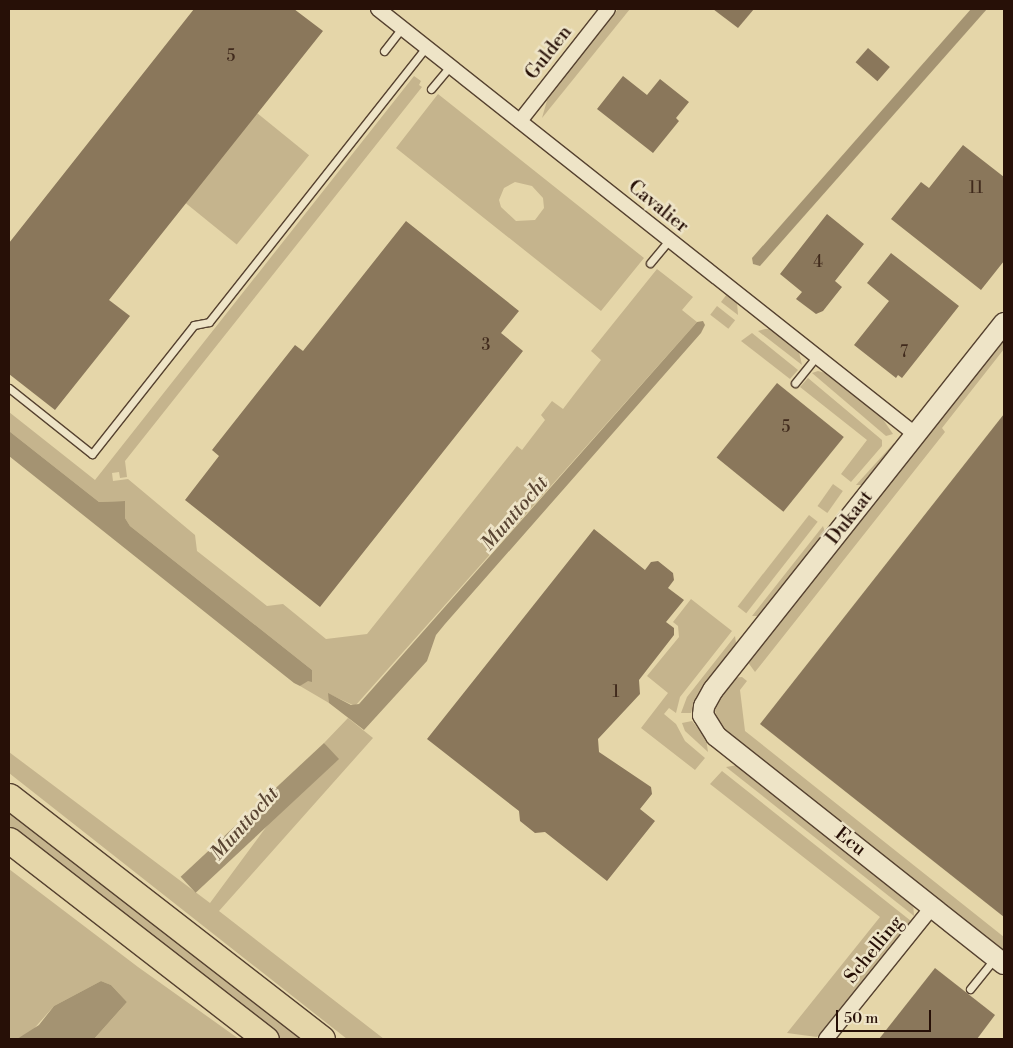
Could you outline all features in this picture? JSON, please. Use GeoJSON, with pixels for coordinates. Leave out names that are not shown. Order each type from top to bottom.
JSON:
{"type":"FeatureCollection","features":[{"type":"Feature","properties":{"kind":"highway"},"geometry":{"type":"LineString","coordinates":[[9,796],[322,1039]]}},
{"type":"Feature","properties":{"kind":"highway"},"geometry":{"type":"LineString","coordinates":[[9,840],[266,1039]]}},
{"type":"Feature","properties":{"kind":"street","name":"Cavalier"},"geometry":{"type":"LineString","coordinates":[[378,9],[916,435]]}},
{"type":"Feature","properties":{"kind":"street","name":"Gulden"},"geometry":{"type":"LineString","coordinates":[[520,121],[608,9]]}},
{"type":"Feature","properties":{"kind":"street","name":"Dukaat"},"geometry":{"type":"LineString","coordinates":[[702,715],[704,706],[713,690],[1004,323]]}},
{"type":"Feature","properties":{"kind":"street","name":"Ecu"},"geometry":{"type":"LineString","coordinates":[[702,715],[716,736],[1000,961]]}},
{"type":"Feature","properties":{"kind":"street","name":"Schelling"},"geometry":{"type":"LineString","coordinates":[[826,1039],[932,907]]}},
{"type":"Feature","properties":{"kind":"lane"},"geometry":{"type":"LineString","coordinates":[[384,51],[402,28]]}},
{"type":"Feature","properties":{"kind":"lane"},"geometry":{"type":"LineString","coordinates":[[9,388],[92,454],[194,324],[209,322],[426,47]]}},
{"type":"Feature","properties":{"kind":"lane"},"geometry":{"type":"LineString","coordinates":[[431,89],[450,66]]}},
{"type":"Feature","properties":{"kind":"lane"},"geometry":{"type":"LineString","coordinates":[[650,263],[669,240]]}},
{"type":"Feature","properties":{"kind":"lane"},"geometry":{"type":"LineString","coordinates":[[795,383],[816,357]]}},
{"type":"Feature","properties":{"kind":"lane"},"geometry":{"type":"LineString","coordinates":[[970,989],[1000,961]]}},
{"type":"Feature","properties":{"kind":"shaded area"},"geometry":{"type":"Polygon","coordinates":[[[618,9],[630,9],[542,118],[548,97],[618,9]]]}},
{"type":"Feature","properties":{"kind":"shaded area"},"geometry":{"type":"Polygon","coordinates":[[[971,9],[987,9],[760,266],[753,264],[752,258],[971,9]]]}},
{"type":"Feature","properties":{"kind":"shaded area"},"geometry":{"type":"Polygon","coordinates":[[[414,76],[421,81],[419,85],[422,87],[125,461],[127,477],[120,478],[119,472],[112,473],[113,481],[128,479],[195,535],[197,551],[267,606],[283,604],[326,639],[367,634],[517,446],[522,450],[545,420],[541,415],[552,401],[563,409],[601,360],[591,351],[657,269],[693,297],[682,310],[697,322],[355,706],[331,695],[329,703],[300,686],[310,678],[312,670],[130,526],[125,518],[125,501],[99,502],[9,431],[9,412],[95,480],[414,76]]]}},
{"type":"Feature","properties":{"kind":"shaded area"},"geometry":{"type":"Polygon","coordinates":[[[438,94],[644,258],[601,311],[396,148],[438,94]],[[515,182],[504,188],[499,200],[501,207],[516,221],[535,220],[544,208],[543,198],[532,186],[515,182]]]}},
{"type":"Feature","properties":{"kind":"shaded area"},"geometry":{"type":"Polygon","coordinates":[[[257,113],[309,155],[237,245],[185,202],[257,113]]]}},
{"type":"Feature","properties":{"kind":"shaded area"},"geometry":{"type":"Polygon","coordinates":[[[727,294],[737,302],[738,315],[721,302],[727,294]]]}},
{"type":"Feature","properties":{"kind":"shaded area"},"geometry":{"type":"Polygon","coordinates":[[[717,306],[735,320],[728,329],[710,315],[717,306]]]}},
{"type":"Feature","properties":{"kind":"shaded area"},"geometry":{"type":"Polygon","coordinates":[[[703,321],[705,325],[701,333],[445,624],[436,635],[427,661],[364,730],[329,703],[328,693],[351,705],[359,704],[697,322],[703,321]]]}},
{"type":"Feature","properties":{"kind":"shaded area"},"geometry":{"type":"Polygon","coordinates":[[[771,329],[799,352],[802,365],[758,331],[771,329]]]}},
{"type":"Feature","properties":{"kind":"shaded area"},"geometry":{"type":"Polygon","coordinates":[[[752,333],[798,370],[790,379],[741,341],[752,333]]]}},
{"type":"Feature","properties":{"kind":"shaded area"},"geometry":{"type":"Polygon","coordinates":[[[1004,334],[1004,349],[942,428],[945,432],[755,672],[747,661],[1004,334]]]}},
{"type":"Feature","properties":{"kind":"shaded area"},"geometry":{"type":"Polygon","coordinates":[[[818,371],[825,373],[882,418],[893,434],[886,436],[812,373],[818,371]]]}},
{"type":"Feature","properties":{"kind":"shaded area"},"geometry":{"type":"Polygon","coordinates":[[[808,378],[882,440],[882,446],[851,482],[841,474],[867,440],[800,387],[808,378]]]}},
{"type":"Feature","properties":{"kind":"shaded area"},"geometry":{"type":"Polygon","coordinates":[[[9,431],[99,502],[125,501],[125,518],[130,526],[312,670],[312,682],[308,681],[300,686],[294,683],[9,456],[9,431]]]}},
{"type":"Feature","properties":{"kind":"shaded area"},"geometry":{"type":"Polygon","coordinates":[[[894,443],[893,451],[865,485],[856,485],[894,443]]]}},
{"type":"Feature","properties":{"kind":"shaded area"},"geometry":{"type":"Polygon","coordinates":[[[833,484],[843,491],[827,513],[818,506],[833,484]]]}},
{"type":"Feature","properties":{"kind":"shaded area"},"geometry":{"type":"Polygon","coordinates":[[[809,515],[818,522],[746,613],[738,606],[809,515]]]}},
{"type":"Feature","properties":{"kind":"shaded area"},"geometry":{"type":"Polygon","coordinates":[[[823,526],[826,535],[760,616],[752,616],[823,526]]]}},
{"type":"Feature","properties":{"kind":"shaded area"},"geometry":{"type":"Polygon","coordinates":[[[691,599],[732,631],[680,697],[676,713],[669,708],[664,714],[676,724],[685,741],[705,758],[695,770],[641,728],[668,693],[647,676],[679,637],[678,626],[673,622],[691,599]]]}},
{"type":"Feature","properties":{"kind":"shaded area"},"geometry":{"type":"Polygon","coordinates":[[[735,636],[737,650],[693,705],[691,713],[681,713],[687,697],[735,636]]]}},
{"type":"Feature","properties":{"kind":"shaded area"},"geometry":{"type":"Polygon","coordinates":[[[742,677],[747,681],[740,690],[745,731],[1004,937],[1004,956],[721,731],[714,707],[732,678],[742,677]]]}},
{"type":"Feature","properties":{"kind":"shaded area"},"geometry":{"type":"Polygon","coordinates":[[[348,718],[373,738],[219,911],[384,1039],[347,1039],[9,773],[9,752],[210,903],[326,746],[324,743],[348,718]]]}},
{"type":"Feature","properties":{"kind":"shaded area"},"geometry":{"type":"Polygon","coordinates":[[[692,721],[706,738],[708,752],[685,731],[682,723],[692,721]]]}},
{"type":"Feature","properties":{"kind":"shaded area"},"geometry":{"type":"Polygon","coordinates":[[[324,743],[339,759],[196,893],[181,877],[324,743]]]}},
{"type":"Feature","properties":{"kind":"shaded area"},"geometry":{"type":"Polygon","coordinates":[[[738,765],[913,902],[914,916],[726,767],[738,765]]]}},
{"type":"Feature","properties":{"kind":"shaded area"},"geometry":{"type":"Polygon","coordinates":[[[722,771],[911,921],[817,1037],[787,1033],[880,917],[710,784],[722,771]]]}},
{"type":"Feature","properties":{"kind":"shaded area"},"geometry":{"type":"Polygon","coordinates":[[[9,807],[306,1039],[272,1039],[9,834],[9,807]]]}},
{"type":"Feature","properties":{"kind":"shaded area"},"geometry":{"type":"Polygon","coordinates":[[[9,869],[138,967],[239,1039],[94,1039],[127,1002],[111,985],[101,981],[54,1006],[31,1032],[17,1039],[9,1039],[9,869]]]}},
{"type":"Feature","properties":{"kind":"shaded area"},"geometry":{"type":"Polygon","coordinates":[[[101,981],[111,985],[127,1002],[94,1039],[17,1039],[39,1025],[54,1006],[101,981]]]}},
{"type":"Feature","properties":{"kind":"building"},"geometry":{"type":"Polygon","coordinates":[[[194,9],[294,9],[323,31],[109,300],[130,316],[55,410],[9,374],[9,243],[194,9]]]}},
{"type":"Feature","properties":{"kind":"building"},"geometry":{"type":"Polygon","coordinates":[[[713,9],[754,9],[738,28],[713,9]]]}},
{"type":"Feature","properties":{"kind":"building"},"geometry":{"type":"Polygon","coordinates":[[[868,48],[890,67],[877,81],[856,62],[868,48]]]}},
{"type":"Feature","properties":{"kind":"building"},"geometry":{"type":"Polygon","coordinates":[[[623,76],[647,95],[660,79],[689,102],[676,118],[679,121],[653,153],[597,109],[623,76]]]}},
{"type":"Feature","properties":{"kind":"building"},"geometry":{"type":"Polygon","coordinates":[[[963,145],[1004,177],[1004,261],[981,290],[891,219],[921,182],[929,188],[963,145]]]}},
{"type":"Feature","properties":{"kind":"building"},"geometry":{"type":"Polygon","coordinates":[[[827,214],[864,244],[835,281],[842,287],[823,311],[816,314],[796,299],[802,292],[780,274],[827,214]]]}},
{"type":"Feature","properties":{"kind":"building"},"geometry":{"type":"Polygon","coordinates":[[[406,221],[519,311],[501,333],[523,351],[320,607],[185,500],[219,456],[212,450],[295,345],[303,351],[406,221]]]}},
{"type":"Feature","properties":{"kind":"building"},"geometry":{"type":"Polygon","coordinates":[[[891,253],[959,306],[902,378],[898,375],[896,378],[854,345],[889,301],[867,283],[891,253]]]}},
{"type":"Feature","properties":{"kind":"building"},"geometry":{"type":"Polygon","coordinates":[[[777,383],[844,437],[783,512],[717,458],[777,383]]]}},
{"type":"Feature","properties":{"kind":"building"},"geometry":{"type":"Polygon","coordinates":[[[1004,414],[1004,917],[760,724],[1004,414]]]}},
{"type":"Feature","properties":{"kind":"building"},"geometry":{"type":"Polygon","coordinates":[[[594,529],[645,570],[651,562],[658,561],[673,573],[674,580],[668,588],[684,600],[666,622],[674,628],[674,635],[639,680],[640,694],[598,739],[599,752],[651,787],[652,794],[640,809],[655,821],[607,881],[545,832],[535,833],[520,821],[519,811],[427,739],[594,529]]]}},
{"type":"Feature","properties":{"kind":"building"},"geometry":{"type":"Polygon","coordinates":[[[935,968],[995,1015],[977,1039],[879,1039],[935,968]]]}},
{"type":"Feature","properties":{"kind":"water label","name":"Munttocht"},"geometry":{"type":"Point","coordinates":[515,514]}},
{"type":"Feature","properties":{"kind":"water label","name":"Munttocht"},"geometry":{"type":"Point","coordinates":[245,824]}}]}
